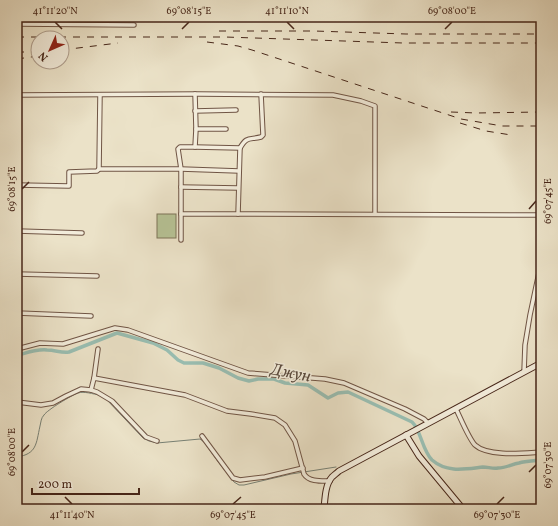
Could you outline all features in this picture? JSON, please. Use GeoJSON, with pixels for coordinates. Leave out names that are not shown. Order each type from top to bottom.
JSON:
{"type":"FeatureCollection","features":[{"type":"Feature","properties":{"kind":"main road"},"geometry":{"type":"LineString","coordinates":[[324,509],[326,491],[332,476],[346,467],[541,363]]}},
{"type":"Feature","properties":{"kind":"main road"},"geometry":{"type":"LineString","coordinates":[[406,435],[418,456],[463,509]]}},
{"type":"Feature","properties":{"kind":"street"},"geometry":{"type":"LineString","coordinates":[[17,24],[134,25]]}},
{"type":"Feature","properties":{"kind":"street"},"geometry":{"type":"LineString","coordinates":[[195,94],[195,147]]}},
{"type":"Feature","properties":{"kind":"street"},"geometry":{"type":"LineString","coordinates":[[238,214],[240,148],[246,140],[261,138],[261,94]]}},
{"type":"Feature","properties":{"kind":"street"},"geometry":{"type":"LineString","coordinates":[[17,95],[333,95],[361,101],[375,106],[375,214]]}},
{"type":"Feature","properties":{"kind":"street"},"geometry":{"type":"LineString","coordinates":[[99,170],[100,95]]}},
{"type":"Feature","properties":{"kind":"street"},"geometry":{"type":"LineString","coordinates":[[195,111],[236,110]]}},
{"type":"Feature","properties":{"kind":"street"},"geometry":{"type":"LineString","coordinates":[[196,129],[226,128]]}},
{"type":"Feature","properties":{"kind":"street"},"geometry":{"type":"LineString","coordinates":[[181,240],[181,169],[178,148],[240,148]]}},
{"type":"Feature","properties":{"kind":"street"},"geometry":{"type":"LineString","coordinates":[[17,185],[69,186],[69,172],[99,170],[181,169],[239,171]]}},
{"type":"Feature","properties":{"kind":"street"},"geometry":{"type":"LineString","coordinates":[[181,187],[238,188]]}},
{"type":"Feature","properties":{"kind":"street"},"geometry":{"type":"LineString","coordinates":[[181,214],[541,215]]}},
{"type":"Feature","properties":{"kind":"street"},"geometry":{"type":"LineString","coordinates":[[17,231],[82,233]]}},
{"type":"Feature","properties":{"kind":"street"},"geometry":{"type":"LineString","coordinates":[[524,372],[525,345],[541,263]]}},
{"type":"Feature","properties":{"kind":"street"},"geometry":{"type":"LineString","coordinates":[[17,274],[97,276]]}},
{"type":"Feature","properties":{"kind":"street"},"geometry":{"type":"LineString","coordinates":[[17,313],[91,316]]}},
{"type":"Feature","properties":{"kind":"street"},"geometry":{"type":"LineString","coordinates":[[17,349],[40,343],[63,344],[115,328],[128,330],[248,373],[325,379],[344,383],[405,409],[424,419],[428,423]]}},
{"type":"Feature","properties":{"kind":"street"},"geometry":{"type":"LineString","coordinates":[[91,390],[98,349]]}},
{"type":"Feature","properties":{"kind":"street"},"geometry":{"type":"LineString","coordinates":[[94,378],[185,395],[227,411],[275,418],[285,425],[295,441],[305,477],[316,480],[330,481]]}},
{"type":"Feature","properties":{"kind":"street"},"geometry":{"type":"LineString","coordinates":[[17,402],[40,405],[53,403],[81,389],[91,390],[112,401],[146,437],[157,441]]}},
{"type":"Feature","properties":{"kind":"street"},"geometry":{"type":"LineString","coordinates":[[456,409],[475,445],[486,450],[509,454],[541,452]]}},
{"type":"Feature","properties":{"kind":"street"},"geometry":{"type":"LineString","coordinates":[[202,436],[233,478],[240,480],[303,471]]}},
{"type":"Feature","properties":{"kind":"green space"},"geometry":{"type":"Polygon","coordinates":[[[157,214],[176,214],[176,238],[157,238],[157,214]]]}},
{"type":"Feature","properties":{"kind":"waterway","name":"Джун"},"geometry":{"type":"LineString","coordinates":[[17,355],[40,350],[69,352],[117,333],[153,343],[167,350],[178,360],[184,363],[203,363],[219,368],[238,378],[249,381],[258,379],[274,379],[285,383],[308,385],[328,398],[338,393],[348,392],[412,422],[418,430],[429,456],[432,460],[444,467],[456,469],[483,467],[496,468],[541,460]]}},
{"type":"Feature","properties":{"kind":"waterway"},"geometry":{"type":"LineString","coordinates":[[17,457],[24,456],[32,451],[38,438],[42,419],[50,410],[80,392],[99,395]]}},
{"type":"Feature","properties":{"kind":"waterway"},"geometry":{"type":"LineString","coordinates":[[107,400],[143,438],[149,441],[157,443],[200,439],[204,442],[234,482],[239,485],[291,474],[336,467]]}},
{"type":"Feature","properties":{"kind":"railway"},"geometry":{"type":"LineString","coordinates":[[219,31],[314,31],[406,34],[541,34]]}},
{"type":"Feature","properties":{"kind":"railway"},"geometry":{"type":"LineString","coordinates":[[17,37],[225,37],[403,43],[541,43]]}},
{"type":"Feature","properties":{"kind":"railway"},"geometry":{"type":"LineString","coordinates":[[207,42],[238,46],[252,50],[461,119],[502,126],[541,126]]}},
{"type":"Feature","properties":{"kind":"railway"},"geometry":{"type":"LineString","coordinates":[[70,49],[118,43]]}},
{"type":"Feature","properties":{"kind":"railway"},"geometry":{"type":"LineString","coordinates":[[17,52],[30,52]]}},
{"type":"Feature","properties":{"kind":"railway"},"geometry":{"type":"LineString","coordinates":[[17,59],[30,57]]}},
{"type":"Feature","properties":{"kind":"railway"},"geometry":{"type":"LineString","coordinates":[[451,112],[541,112]]}},
{"type":"Feature","properties":{"kind":"railway"},"geometry":{"type":"LineString","coordinates":[[460,123],[486,131],[511,135]]}}]}
